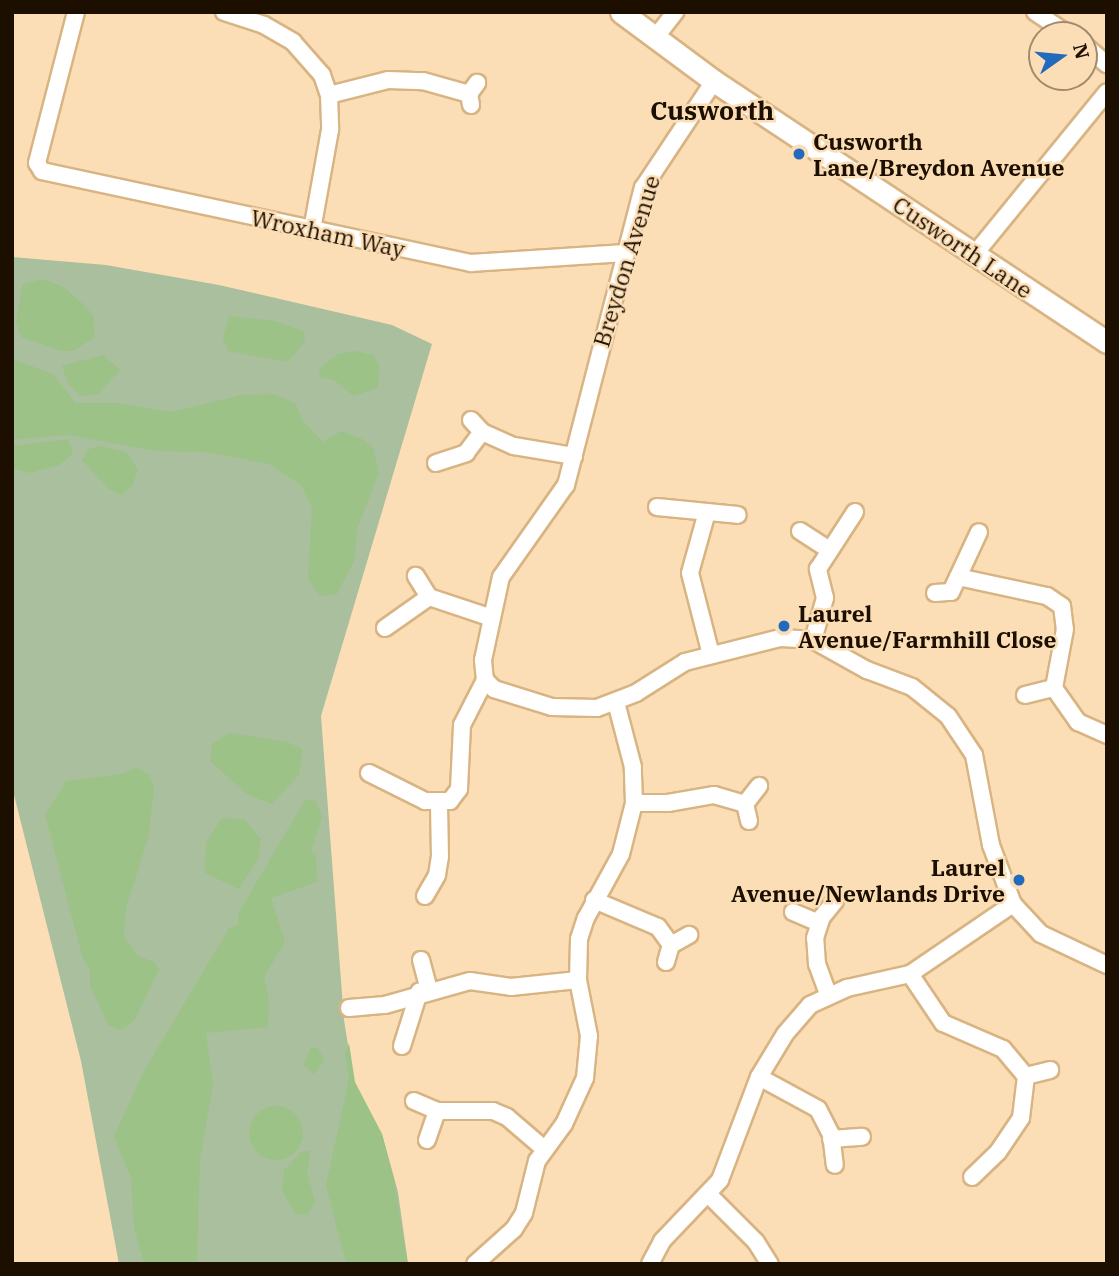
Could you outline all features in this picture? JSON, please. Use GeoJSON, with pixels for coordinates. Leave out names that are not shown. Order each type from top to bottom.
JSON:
{"type":"FeatureCollection","features":[{"type":"Feature","properties":{"kind":"street","name":"Wroxham Way"},"geometry":{"type":"LineString","coordinates":[[76,12],[37,163],[42,171],[471,263],[524,261],[553,254],[625,253]]}},
{"type":"Feature","properties":{"kind":"street"},"geometry":{"type":"LineString","coordinates":[[224,12],[264,25],[293,42],[312,60],[328,95],[330,130],[312,230]]}},
{"type":"Feature","properties":{"kind":"street"},"geometry":{"type":"LineString","coordinates":[[621,12],[655,38],[675,12]]}},
{"type":"Feature","properties":{"kind":"street","name":"Cusworth Lane"},"geometry":{"type":"LineString","coordinates":[[655,38],[714,81],[1107,342]]}},
{"type":"Feature","properties":{"kind":"street"},"geometry":{"type":"LineString","coordinates":[[328,95],[397,80],[423,81],[472,94]]}},
{"type":"Feature","properties":{"kind":"street","name":"Breydon Avenue"},"geometry":{"type":"LineString","coordinates":[[485,680],[484,660],[502,577],[559,500],[574,456],[625,253],[652,169],[714,81]]}},
{"type":"Feature","properties":{"kind":"street"},"geometry":{"type":"LineString","coordinates":[[974,254],[1107,92]]}},
{"type":"Feature","properties":{"kind":"street"},"geometry":{"type":"LineString","coordinates":[[436,463],[466,453],[476,426],[514,446],[574,456]]}},
{"type":"Feature","properties":{"kind":"street"},"geometry":{"type":"LineString","coordinates":[[657,507],[738,514]]}},
{"type":"Feature","properties":{"kind":"street"},"geometry":{"type":"LineString","coordinates":[[707,512],[690,573],[711,655]]}},
{"type":"Feature","properties":{"kind":"street"},"geometry":{"type":"LineString","coordinates":[[813,640],[825,598],[818,569],[855,512]]}},
{"type":"Feature","properties":{"kind":"street"},"geometry":{"type":"LineString","coordinates":[[800,531],[829,550]]}},
{"type":"Feature","properties":{"kind":"street"},"geometry":{"type":"LineString","coordinates":[[935,593],[951,592],[979,532]]}},
{"type":"Feature","properties":{"kind":"street"},"geometry":{"type":"LineString","coordinates":[[416,576],[429,597],[492,618]]}},
{"type":"Feature","properties":{"kind":"street"},"geometry":{"type":"LineString","coordinates":[[958,577],[1047,596],[1062,606],[1065,629],[1054,688],[1078,722],[1107,735]]}},
{"type":"Feature","properties":{"kind":"street"},"geometry":{"type":"LineString","coordinates":[[386,628],[429,597]]}},
{"type":"Feature","properties":{"kind":"street"},"geometry":{"type":"LineString","coordinates":[[369,773],[412,796],[439,803],[454,798],[459,789],[463,725],[485,680],[494,689],[552,707],[585,709],[616,702],[685,662],[780,638],[813,640],[867,670],[912,687],[948,716],[964,736],[980,774],[991,845],[1013,904],[1041,934],[1107,965]]}},
{"type":"Feature","properties":{"kind":"street"},"geometry":{"type":"LineString","coordinates":[[1025,695],[1054,688]]}},
{"type":"Feature","properties":{"kind":"street"},"geometry":{"type":"LineString","coordinates":[[475,1264],[514,1229],[524,1213],[543,1148],[576,1104],[589,1058],[578,979],[579,939],[594,900],[621,854],[634,803],[633,767],[616,702]]}},
{"type":"Feature","properties":{"kind":"street"},"geometry":{"type":"LineString","coordinates":[[745,804],[759,786]]}},
{"type":"Feature","properties":{"kind":"street"},"geometry":{"type":"LineString","coordinates":[[634,803],[668,803],[714,794],[745,804]]}},
{"type":"Feature","properties":{"kind":"street"},"geometry":{"type":"LineString","coordinates":[[425,896],[437,875],[439,803]]}},
{"type":"Feature","properties":{"kind":"street"},"geometry":{"type":"LineString","coordinates":[[745,804],[749,821]]}},
{"type":"Feature","properties":{"kind":"street"},"geometry":{"type":"LineString","coordinates":[[594,900],[658,927],[671,945]]}},
{"type":"Feature","properties":{"kind":"street"},"geometry":{"type":"LineString","coordinates":[[828,994],[817,964],[819,922],[835,901]]}},
{"type":"Feature","properties":{"kind":"street"},"geometry":{"type":"LineString","coordinates":[[650,1264],[662,1241],[709,1195],[727,1165],[759,1077],[798,1017],[828,994],[911,974],[1013,904]]}},
{"type":"Feature","properties":{"kind":"street"},"geometry":{"type":"LineString","coordinates":[[793,912],[819,922]]}},
{"type":"Feature","properties":{"kind":"street"},"geometry":{"type":"LineString","coordinates":[[666,962],[671,945],[689,935]]}},
{"type":"Feature","properties":{"kind":"street"},"geometry":{"type":"LineString","coordinates":[[402,1046],[424,991],[421,960]]}},
{"type":"Feature","properties":{"kind":"street"},"geometry":{"type":"LineString","coordinates":[[911,974],[943,1023],[1003,1049],[1026,1076],[1026,1104],[1016,1128],[972,1177]]}},
{"type":"Feature","properties":{"kind":"street"},"geometry":{"type":"LineString","coordinates":[[349,1008],[385,1004],[424,991],[470,981],[511,987],[578,979]]}},
{"type":"Feature","properties":{"kind":"street"},"geometry":{"type":"LineString","coordinates":[[1026,1076],[1050,1070]]}},
{"type":"Feature","properties":{"kind":"street"},"geometry":{"type":"LineString","coordinates":[[759,1077],[818,1109],[831,1139],[835,1165]]}},
{"type":"Feature","properties":{"kind":"street"},"geometry":{"type":"LineString","coordinates":[[414,1101],[437,1111],[493,1111],[507,1117],[543,1148]]}},
{"type":"Feature","properties":{"kind":"street"},"geometry":{"type":"LineString","coordinates":[[427,1140],[437,1111]]}},
{"type":"Feature","properties":{"kind":"street"},"geometry":{"type":"LineString","coordinates":[[831,1139],[862,1137]]}},
{"type":"Feature","properties":{"kind":"street"},"geometry":{"type":"LineString","coordinates":[[709,1195],[756,1242],[770,1264]]}},
{"type":"Feature","properties":{"kind":"green space"},"geometry":{"type":"Polygon","coordinates":[[[12,257],[106,265],[219,285],[392,325],[432,344],[321,716],[344,1020],[354,1082],[382,1134],[398,1192],[408,1264],[119,1264],[81,1061],[12,787],[12,257]]]}},
{"type":"Feature","properties":{"kind":"green space"},"geometry":{"type":"Polygon","coordinates":[[[42,279],[64,287],[86,307],[93,315],[95,337],[73,351],[61,351],[21,337],[16,321],[23,284],[42,279]]]}},
{"type":"Feature","properties":{"kind":"green space"},"geometry":{"type":"Polygon","coordinates":[[[229,316],[275,321],[303,331],[305,341],[288,362],[228,351],[223,338],[229,316]]]}},
{"type":"Feature","properties":{"kind":"green space"},"geometry":{"type":"Polygon","coordinates":[[[355,351],[373,355],[379,364],[378,388],[353,396],[334,380],[319,377],[320,368],[338,354],[355,351]]]}},
{"type":"Feature","properties":{"kind":"green space"},"geometry":{"type":"Polygon","coordinates":[[[103,355],[120,370],[98,394],[81,396],[68,384],[62,366],[103,355]]]}},
{"type":"Feature","properties":{"kind":"green space"},"geometry":{"type":"Polygon","coordinates":[[[12,359],[53,374],[75,403],[117,403],[171,412],[242,395],[275,394],[296,404],[302,420],[323,442],[341,431],[364,440],[373,448],[379,473],[357,529],[355,559],[337,594],[320,596],[308,579],[312,508],[301,485],[269,464],[206,452],[156,451],[68,435],[12,440],[12,359]]]}},
{"type":"Feature","properties":{"kind":"green space"},"geometry":{"type":"Polygon","coordinates":[[[68,439],[73,454],[59,465],[30,473],[12,468],[12,446],[68,439]]]}},
{"type":"Feature","properties":{"kind":"green space"},"geometry":{"type":"Polygon","coordinates":[[[100,446],[126,452],[138,470],[132,486],[122,495],[109,489],[82,460],[89,449],[100,446]]]}},
{"type":"Feature","properties":{"kind":"green space"},"geometry":{"type":"Polygon","coordinates":[[[230,733],[287,742],[303,749],[299,775],[272,804],[248,795],[210,761],[212,744],[230,733]]]}},
{"type":"Feature","properties":{"kind":"green space"},"geometry":{"type":"Polygon","coordinates":[[[137,767],[149,775],[154,787],[149,835],[126,908],[124,936],[138,956],[154,962],[159,970],[134,1021],[120,1030],[109,1026],[90,986],[90,970],[83,959],[45,815],[66,781],[122,774],[137,767]]]}},
{"type":"Feature","properties":{"kind":"green space"},"geometry":{"type":"Polygon","coordinates":[[[305,800],[316,801],[322,817],[311,851],[316,855],[317,882],[271,898],[285,942],[264,977],[269,1000],[268,1027],[206,1033],[213,1085],[200,1159],[197,1264],[144,1264],[134,1228],[131,1178],[114,1136],[144,1071],[229,928],[238,925],[239,912],[305,800]]]}},
{"type":"Feature","properties":{"kind":"green space"},"geometry":{"type":"Polygon","coordinates":[[[222,818],[244,819],[261,839],[258,859],[239,889],[205,873],[206,843],[222,818]]]}},
{"type":"Feature","properties":{"kind":"green space"},"geometry":{"type":"Polygon","coordinates":[[[349,1043],[355,1082],[382,1134],[394,1179],[408,1264],[347,1264],[340,1241],[326,1185],[349,1076],[345,1055],[349,1043]]]}},
{"type":"Feature","properties":{"kind":"green space"},"geometry":{"type":"Polygon","coordinates":[[[310,1048],[318,1048],[324,1060],[314,1074],[304,1066],[310,1048]]]}},
{"type":"Feature","properties":{"kind":"green space"},"geometry":{"type":"Polygon","coordinates":[[[276,1106],[295,1114],[303,1133],[295,1152],[276,1160],[257,1152],[249,1133],[257,1114],[276,1106]]]}},
{"type":"Feature","properties":{"kind":"green space"},"geometry":{"type":"Polygon","coordinates":[[[311,1150],[307,1172],[315,1202],[307,1215],[294,1213],[282,1190],[284,1170],[301,1152],[311,1150]]]}},
{"type":"Feature","properties":{"kind":"place","name":"Cusworth Lane/Breydon Avenue"},"geometry":{"type":"Point","coordinates":[799,154]}},
{"type":"Feature","properties":{"kind":"place","name":"Laurel Avenue/Farmhill Close"},"geometry":{"type":"Point","coordinates":[784,626]}},
{"type":"Feature","properties":{"kind":"place","name":"Laurel Avenue/Newlands Drive"},"geometry":{"type":"Point","coordinates":[1019,880]}},
{"type":"Feature","properties":{"kind":"district","name":"Cusworth"},"geometry":{"type":"Point","coordinates":[712,111]}}]}
